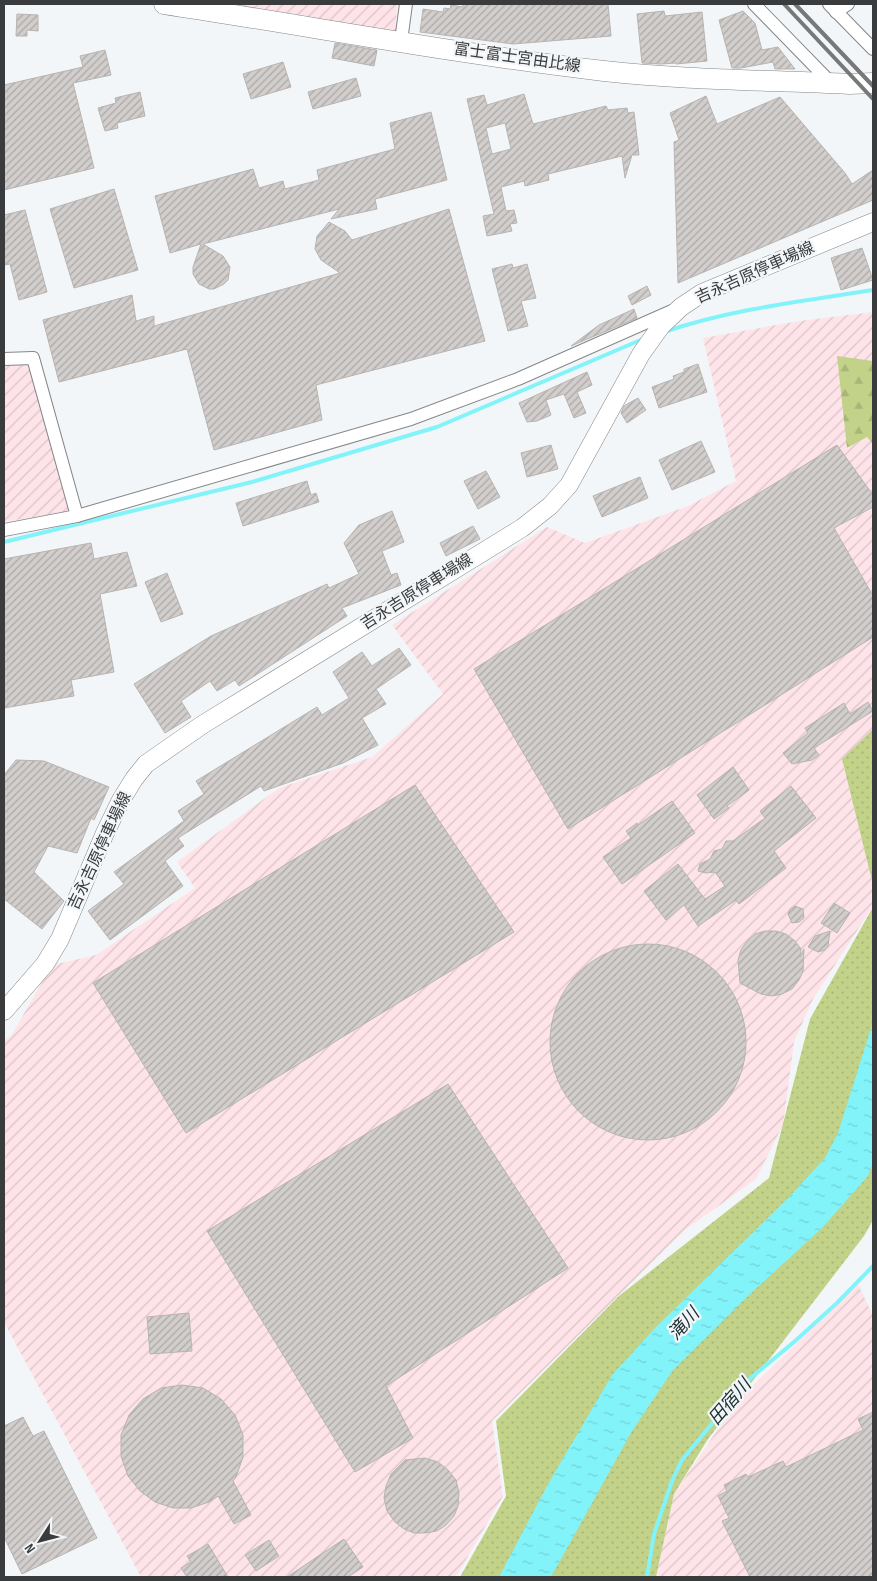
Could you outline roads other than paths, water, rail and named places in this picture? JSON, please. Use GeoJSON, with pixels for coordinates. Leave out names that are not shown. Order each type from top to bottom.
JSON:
{"type":"FeatureCollection","features":[{"type":"Feature","properties":{"kind":"main road","name":"富士富士宮由比線"},"geometry":{"type":"LineString","coordinates":[[164,4],[401,41],[621,72],[664,76],[832,84],[873,83]]}},
{"type":"Feature","properties":{"kind":"main road","name":"吉永吉原停車場線"},"geometry":{"type":"LineString","coordinates":[[4,1011],[45,964],[60,939],[121,800],[146,764],[202,725],[522,528],[550,506],[569,485],[641,354],[661,326],[681,307],[702,293],[873,222]]}},
{"type":"Feature","properties":{"kind":"street"},"geometry":{"type":"LineString","coordinates":[[401,41],[406,4]]}},
{"type":"Feature","properties":{"kind":"street"},"geometry":{"type":"LineString","coordinates":[[754,4],[832,84]]}},
{"type":"Feature","properties":{"kind":"street"},"geometry":{"type":"LineString","coordinates":[[832,8],[848,4]]}},
{"type":"Feature","properties":{"kind":"street"},"geometry":{"type":"LineString","coordinates":[[832,8],[873,49]]}},
{"type":"Feature","properties":{"kind":"street"},"geometry":{"type":"LineString","coordinates":[[4,530],[77,516],[411,419],[518,378],[681,307]]}},
{"type":"Feature","properties":{"kind":"street"},"geometry":{"type":"LineString","coordinates":[[4,358],[33,358],[77,516]]}},
{"type":"Feature","properties":{"kind":"water","name":"滝川"},"geometry":{"type":"Polygon","coordinates":[[[873,1022],[873,1162],[868,1176],[822,1228],[747,1297],[673,1370],[632,1431],[551,1577],[499,1577],[548,1484],[612,1375],[656,1327],[787,1199],[825,1158],[838,1133],[873,1022]]]}},
{"type":"Feature","properties":{"kind":"waterway"},"geometry":{"type":"LineString","coordinates":[[664,332],[716,317],[794,302],[873,290]]}},
{"type":"Feature","properties":{"kind":"waterway"},"geometry":{"type":"LineString","coordinates":[[4,542],[252,482],[437,427],[643,339]]}},
{"type":"Feature","properties":{"kind":"waterway","name":"田宿川"},"geometry":{"type":"LineString","coordinates":[[647,1577],[654,1534],[672,1481],[682,1460],[747,1381],[837,1303],[873,1266]]}},
{"type":"Feature","properties":{"kind":"railway"},"geometry":{"type":"LineString","coordinates":[[784,4],[873,99]]}},
{"type":"Feature","properties":{"kind":"railway"},"geometry":{"type":"LineString","coordinates":[[795,4],[873,86]]}}]}
